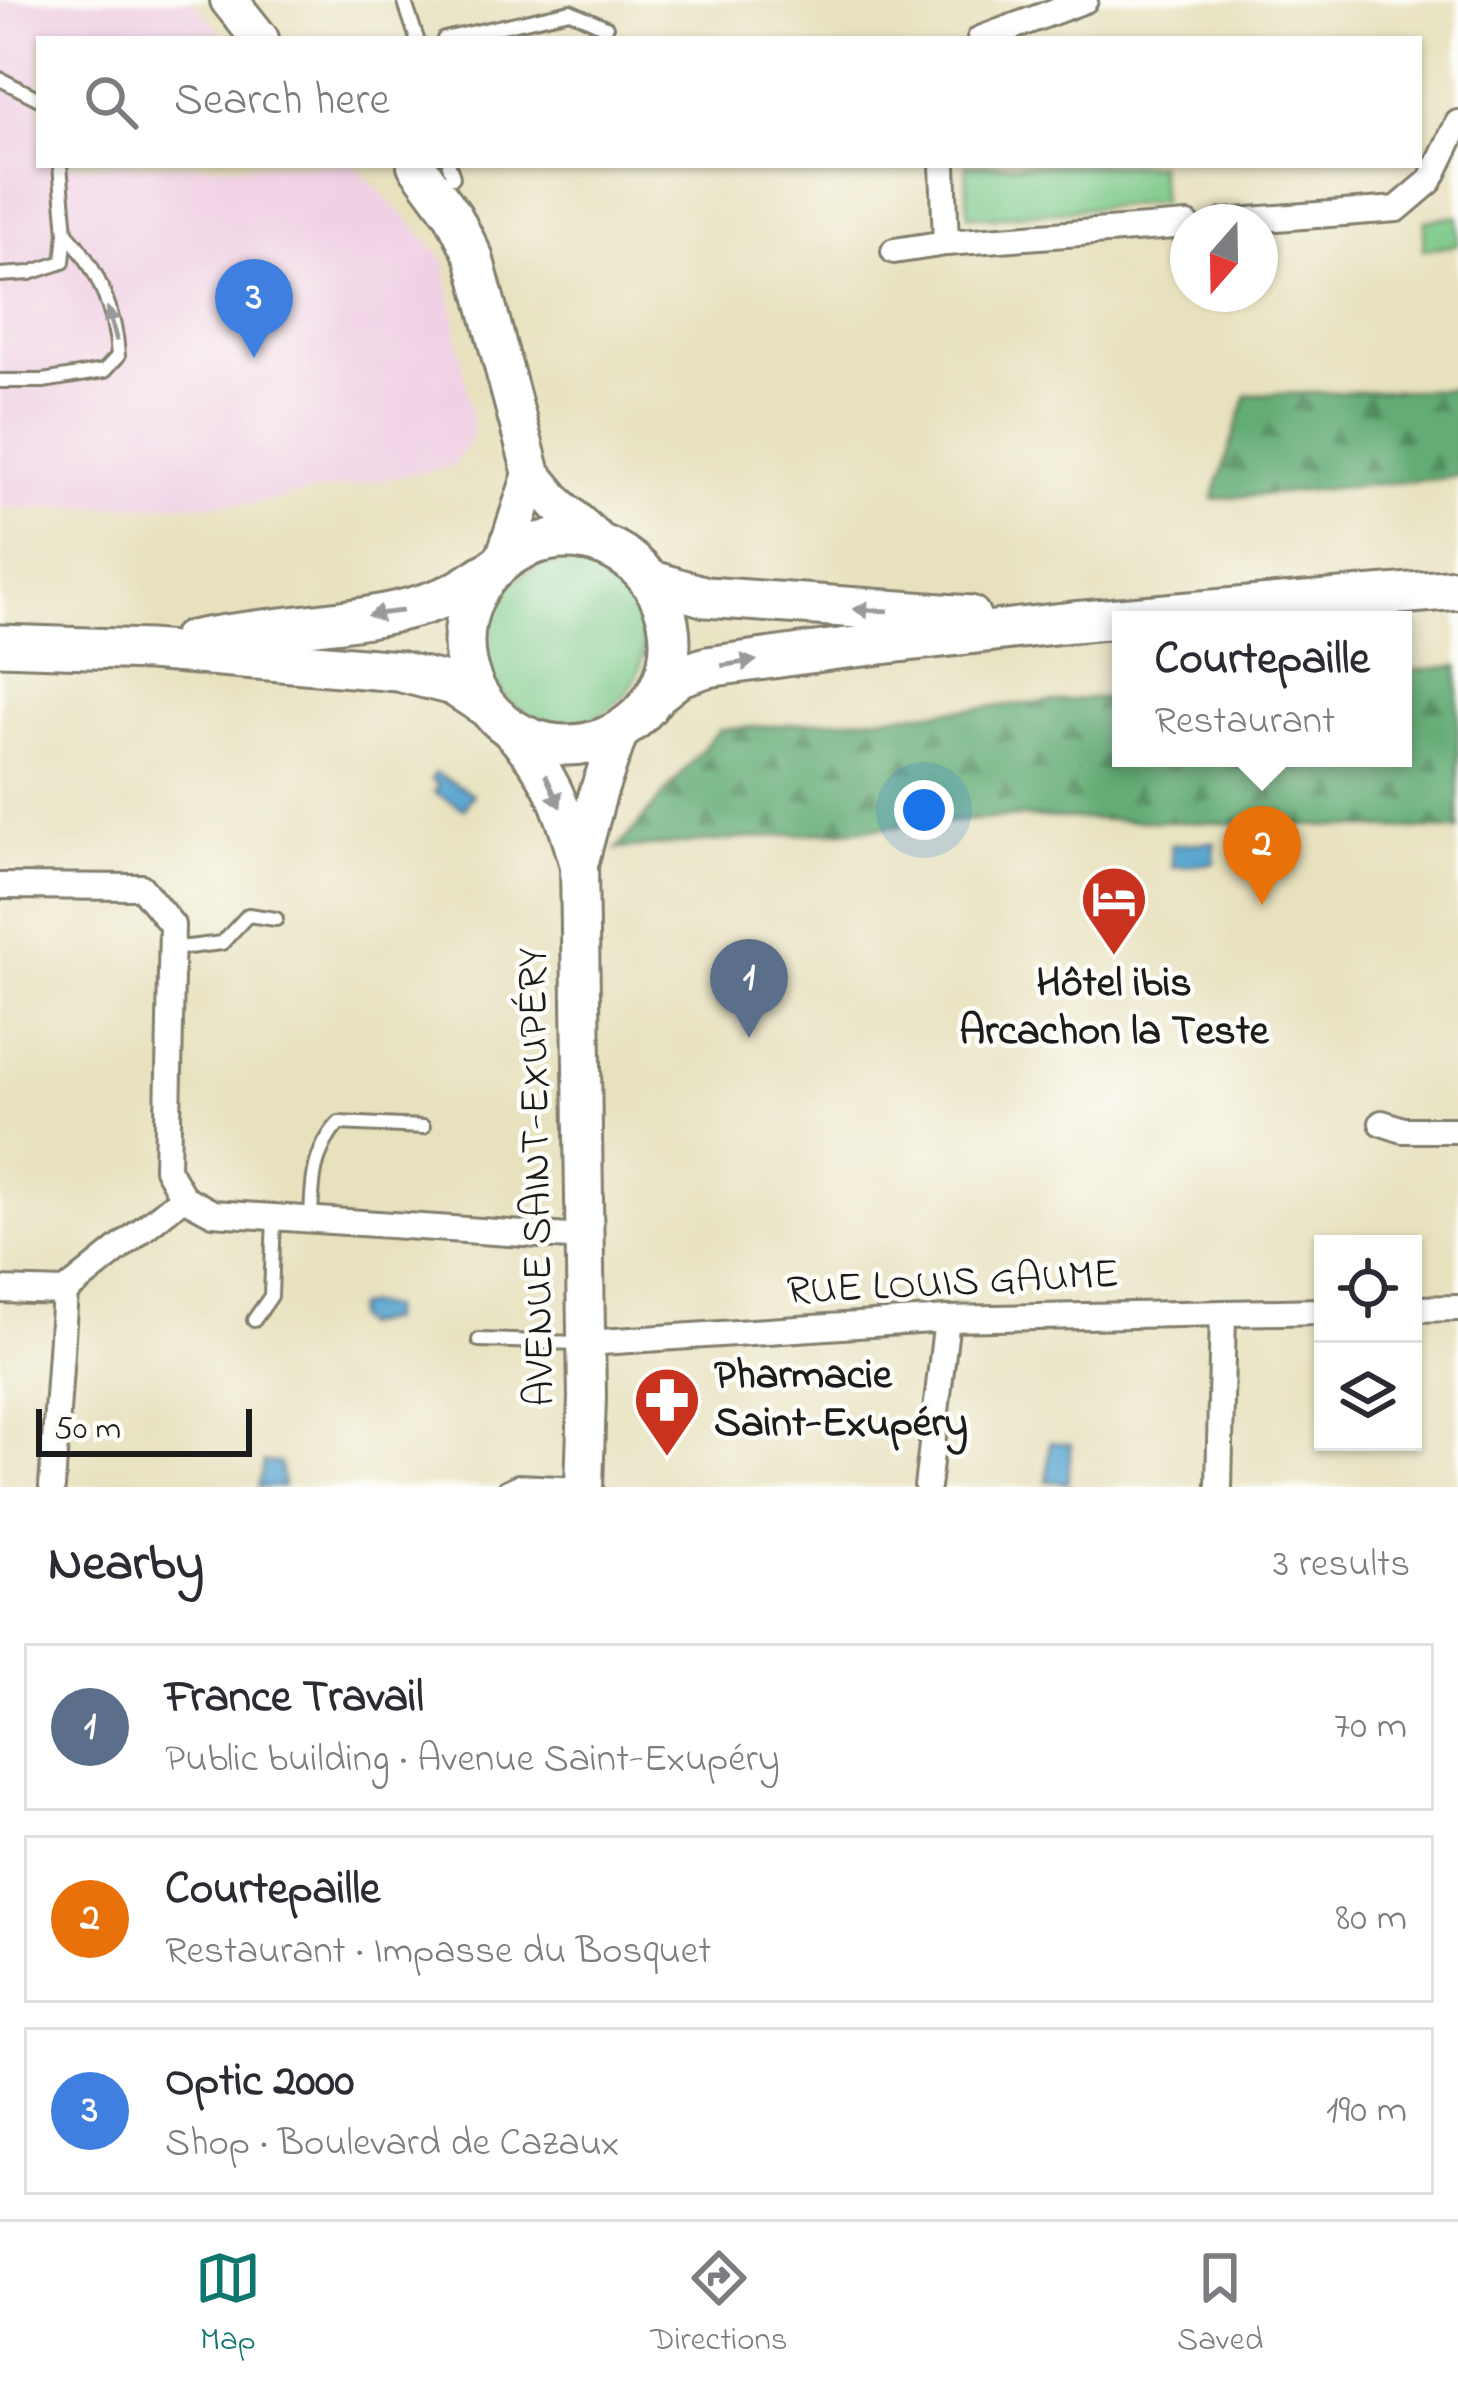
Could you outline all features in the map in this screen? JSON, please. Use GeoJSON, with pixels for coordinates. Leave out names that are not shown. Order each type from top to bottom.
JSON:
{"type":"FeatureCollection","features":[{"type":"Feature","properties":{"kind":"main road"},"geometry":{"type":"LineString","coordinates":[[229,0],[258,36]]}},
{"type":"Feature","properties":{"kind":"main road"},"geometry":{"type":"LineString","coordinates":[[0,645],[149,650],[398,671],[453,686],[533,741],[563,746],[592,743],[640,716],[668,667],[670,637],[664,607],[650,580],[556,503],[532,474],[474,257],[453,214],[418,168]]}},
{"type":"Feature","properties":{"kind":"main road"},"geometry":{"type":"LineString","coordinates":[[495,716],[470,680],[464,636],[475,594],[498,565],[532,474]]}},
{"type":"Feature","properties":{"kind":"main road"},"geometry":{"type":"LineString","coordinates":[[149,650],[243,631],[405,610],[450,596],[527,547],[578,539],[604,546]]}},
{"type":"Feature","properties":{"kind":"main road"},"geometry":{"type":"LineString","coordinates":[[650,580],[706,597],[768,604],[1072,622]]}},
{"type":"Feature","properties":{"kind":"main road"},"geometry":{"type":"LineString","coordinates":[[1201,611],[1458,589]]}},
{"type":"Feature","properties":{"kind":"main road"},"geometry":{"type":"LineString","coordinates":[[656,695],[680,676],[707,668],[1112,619]]}},
{"type":"Feature","properties":{"kind":"main road","name":"AVENUE SAINT-EXUPÉRY"},"geometry":{"type":"LineString","coordinates":[[495,716],[538,760],[558,796],[579,866]]}},
{"type":"Feature","properties":{"kind":"main road","name":"AVENUE SAINT-EXUPÉRY"},"geometry":{"type":"LineString","coordinates":[[584,1486],[579,866],[620,731]]}},
{"type":"Feature","properties":{"kind":"street"},"geometry":{"type":"LineString","coordinates":[[988,36],[1085,0]]}},
{"type":"Feature","properties":{"kind":"street"},"geometry":{"type":"LineString","coordinates":[[1278,218],[1397,209],[1430,182],[1458,124]]}},
{"type":"Feature","properties":{"kind":"street"},"geometry":{"type":"LineString","coordinates":[[944,168],[946,243]]}},
{"type":"Feature","properties":{"kind":"street"},"geometry":{"type":"LineString","coordinates":[[894,251],[1170,226]]}},
{"type":"Feature","properties":{"kind":"street"},"geometry":{"type":"LineString","coordinates":[[0,886],[141,887],[172,925],[167,1169],[183,1197],[213,1213],[584,1238]]}},
{"type":"Feature","properties":{"kind":"street"},"geometry":{"type":"LineString","coordinates":[[1382,1123],[1403,1130],[1458,1130]]}},
{"type":"Feature","properties":{"kind":"street"},"geometry":{"type":"LineString","coordinates":[[0,1290],[65,1292],[183,1197]]}},
{"type":"Feature","properties":{"kind":"street"},"geometry":{"type":"LineString","coordinates":[[52,1487],[65,1292]]}},
{"type":"Feature","properties":{"kind":"street"},"geometry":{"type":"LineString","coordinates":[[1422,1309],[1458,1308]]}},
{"type":"Feature","properties":{"kind":"street","name":"RUE LOUIS GAUME"},"geometry":{"type":"LineString","coordinates":[[586,1343],[947,1319],[1314,1311]]}},
{"type":"Feature","properties":{"kind":"street"},"geometry":{"type":"LineString","coordinates":[[1219,1487],[1223,1313]]}},
{"type":"Feature","properties":{"kind":"street"},"geometry":{"type":"LineString","coordinates":[[927,1487],[947,1319]]}},
{"type":"Feature","properties":{"kind":"lane"},"geometry":{"type":"LineString","coordinates":[[404,0],[416,36]]}},
{"type":"Feature","properties":{"kind":"lane"},"geometry":{"type":"LineString","coordinates":[[458,36],[570,11],[605,26]]}},
{"type":"Feature","properties":{"kind":"lane"},"geometry":{"type":"LineString","coordinates":[[0,80],[36,98]]}},
{"type":"Feature","properties":{"kind":"lane"},"geometry":{"type":"LineString","coordinates":[[0,274],[30,273],[64,262],[59,168]]}},
{"type":"Feature","properties":{"kind":"lane"},"geometry":{"type":"LineString","coordinates":[[0,381],[43,381],[104,371],[118,356],[117,328],[84,251],[66,233]]}},
{"type":"Feature","properties":{"kind":"lane"},"geometry":{"type":"LineString","coordinates":[[171,949],[222,944],[248,915],[276,919]]}},
{"type":"Feature","properties":{"kind":"lane"},"geometry":{"type":"LineString","coordinates":[[310,1219],[313,1175],[323,1140],[339,1123],[422,1127]]}},
{"type":"Feature","properties":{"kind":"lane"},"geometry":{"type":"LineString","coordinates":[[254,1320],[271,1296],[274,1217]]}},
{"type":"Feature","properties":{"kind":"lane"},"geometry":{"type":"LineString","coordinates":[[478,1340],[586,1343]]}},
{"type":"Feature","properties":{"kind":"lane"},"geometry":{"type":"LineString","coordinates":[[505,1487],[518,1481],[584,1486]]}},
{"type":"Feature","properties":{"kind":"shaded area"},"geometry":{"type":"Polygon","coordinates":[[[0,0],[192,0],[223,36],[36,36],[36,168],[357,168],[445,260],[474,434],[453,466],[257,503],[0,509],[0,0]]]}},
{"type":"Feature","properties":{"kind":"green space"},"geometry":{"type":"Polygon","coordinates":[[[966,168],[1158,168],[1162,202],[968,215],[966,168]]]}},
{"type":"Feature","properties":{"kind":"green space"},"geometry":{"type":"Polygon","coordinates":[[[1458,216],[1458,245],[1423,250],[1425,221],[1458,216]]]}},
{"type":"Feature","properties":{"kind":"green space"},"geometry":{"type":"Polygon","coordinates":[[[1458,389],[1458,477],[1213,499],[1247,395],[1458,389]]]}},
{"type":"Feature","properties":{"kind":"green space"},"geometry":{"type":"Polygon","coordinates":[[[564,563],[595,569],[621,586],[638,612],[644,643],[638,674],[621,700],[595,717],[564,723],[533,717],[507,700],[490,674],[484,643],[490,612],[507,586],[533,569],[564,563]]]}},
{"type":"Feature","properties":{"kind":"green space"},"geometry":{"type":"Polygon","coordinates":[[[1458,666],[1458,830],[1012,817],[617,849],[719,730],[1112,697],[1112,767],[1412,767],[1412,670],[1458,666]]]}},
{"type":"Feature","properties":{"kind":"water"},"geometry":{"type":"Polygon","coordinates":[[[435,773],[473,794],[464,809],[434,792],[439,785],[431,780],[435,773]]]}},
{"type":"Feature","properties":{"kind":"water"},"geometry":{"type":"Polygon","coordinates":[[[1214,842],[1215,863],[1172,867],[1171,845],[1214,842]]]}},
{"type":"Feature","properties":{"kind":"water"},"geometry":{"type":"Polygon","coordinates":[[[355,1307],[390,1308],[389,1320],[361,1326],[354,1319],[355,1307]]]}},
{"type":"Feature","properties":{"kind":"water"},"geometry":{"type":"Polygon","coordinates":[[[1050,1442],[1071,1444],[1068,1483],[1047,1481],[1050,1442]]]}},
{"type":"Feature","properties":{"kind":"water"},"geometry":{"type":"Polygon","coordinates":[[[264,1462],[280,1463],[283,1487],[258,1487],[264,1462]]]}},
{"type":"Feature","properties":{"kind":"place","name":"Optic 2000"},"geometry":{"type":"Point","coordinates":[254,358]}},
{"type":"Feature","properties":{"kind":"place","name":"Courtepaille"},"geometry":{"type":"Point","coordinates":[1262,905]}},
{"type":"Feature","properties":{"kind":"place","name":"Hôtel ibis Arcachon la Teste"},"geometry":{"type":"Point","coordinates":[1114,958]}},
{"type":"Feature","properties":{"kind":"place","name":"France Travail"},"geometry":{"type":"Point","coordinates":[749,1038]}},
{"type":"Feature","properties":{"kind":"place","name":"Pharmacie Saint-Exupéry"},"geometry":{"type":"Point","coordinates":[667,1459]}}]}
